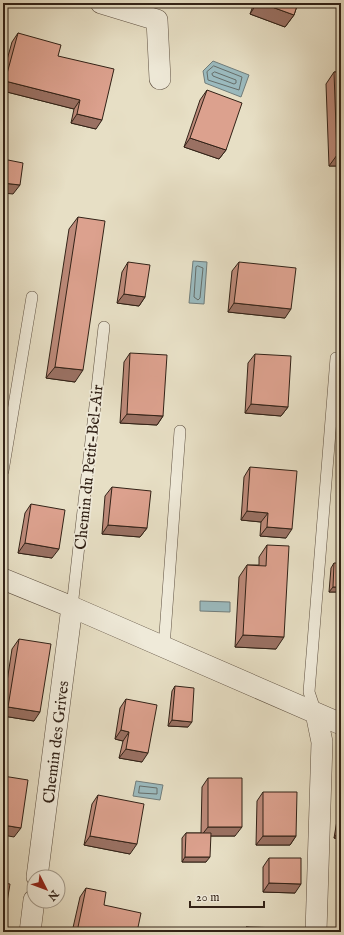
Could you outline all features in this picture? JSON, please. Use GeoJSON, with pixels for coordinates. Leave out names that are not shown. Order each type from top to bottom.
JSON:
{"type":"FeatureCollection","features":[{"type":"Feature","properties":{"kind":"street"},"geometry":{"type":"LineString","coordinates":[[101,3],[157,20],[160,79]]}},
{"type":"Feature","properties":{"kind":"street"},"geometry":{"type":"LineString","coordinates":[[3,579],[72,607],[341,724]]}},
{"type":"Feature","properties":{"kind":"street","name":"Chemin des Grives"},"geometry":{"type":"LineString","coordinates":[[38,869],[72,607]]}},
{"type":"Feature","properties":{"kind":"street"},"geometry":{"type":"LineString","coordinates":[[316,713],[322,742],[316,932]]}},
{"type":"Feature","properties":{"kind":"street"},"geometry":{"type":"LineString","coordinates":[[30,932],[33,909]]}},
{"type":"Feature","properties":{"kind":"lane"},"geometry":{"type":"LineString","coordinates":[[3,471],[32,297]]}},
{"type":"Feature","properties":{"kind":"lane","name":"Chemin du Petit-Bel-Air"},"geometry":{"type":"LineString","coordinates":[[72,607],[104,327]]}},
{"type":"Feature","properties":{"kind":"lane"},"geometry":{"type":"LineString","coordinates":[[316,713],[309,692],[336,358]]}},
{"type":"Feature","properties":{"kind":"lane"},"geometry":{"type":"LineString","coordinates":[[164,647],[180,431]]}},
{"type":"Feature","properties":{"kind":"water"},"geometry":{"type":"Polygon","coordinates":[[[213,61],[249,75],[241,97],[205,83],[203,71],[213,61]]]}},
{"type":"Feature","properties":{"kind":"water"},"geometry":{"type":"Polygon","coordinates":[[[193,261],[207,262],[204,304],[189,303],[193,261]]]}},
{"type":"Feature","properties":{"kind":"water"},"geometry":{"type":"Polygon","coordinates":[[[200,601],[230,602],[230,612],[200,611],[200,601]]]}},
{"type":"Feature","properties":{"kind":"water"},"geometry":{"type":"Polygon","coordinates":[[[136,781],[163,785],[160,800],[133,796],[136,781]]]}},
{"type":"Feature","properties":{"kind":"building"},"geometry":{"type":"Polygon","coordinates":[[[261,3],[298,3],[294,15],[261,3]]]}},
{"type":"Feature","properties":{"kind":"building"},"geometry":{"type":"Polygon","coordinates":[[[18,33],[61,45],[58,56],[114,69],[102,120],[77,114],[80,100],[5,81],[18,33]]]}},
{"type":"Feature","properties":{"kind":"building"},"geometry":{"type":"Polygon","coordinates":[[[334,72],[341,72],[341,154],[337,155],[334,72]]]}},
{"type":"Feature","properties":{"kind":"building"},"geometry":{"type":"Polygon","coordinates":[[[207,90],[242,103],[226,150],[190,138],[207,90]]]}},
{"type":"Feature","properties":{"kind":"building"},"geometry":{"type":"Polygon","coordinates":[[[3,159],[23,163],[20,185],[3,183],[3,159]]]}},
{"type":"Feature","properties":{"kind":"building"},"geometry":{"type":"Polygon","coordinates":[[[78,217],[105,221],[83,370],[55,367],[78,217]]]}},
{"type":"Feature","properties":{"kind":"building"},"geometry":{"type":"Polygon","coordinates":[[[128,262],[150,265],[145,297],[124,294],[128,262]]]}},
{"type":"Feature","properties":{"kind":"building"},"geometry":{"type":"Polygon","coordinates":[[[239,262],[296,268],[291,309],[234,303],[239,262]]]}},
{"type":"Feature","properties":{"kind":"building"},"geometry":{"type":"Polygon","coordinates":[[[130,353],[167,355],[163,416],[127,414],[130,353]]]}},
{"type":"Feature","properties":{"kind":"building"},"geometry":{"type":"Polygon","coordinates":[[[255,354],[291,356],[288,407],[251,404],[255,354]]]}},
{"type":"Feature","properties":{"kind":"building"},"geometry":{"type":"Polygon","coordinates":[[[250,467],[297,471],[292,529],[267,527],[268,513],[247,511],[250,467]]]}},
{"type":"Feature","properties":{"kind":"building"},"geometry":{"type":"Polygon","coordinates":[[[112,487],[151,491],[147,528],[108,525],[112,487]]]}},
{"type":"Feature","properties":{"kind":"building"},"geometry":{"type":"Polygon","coordinates":[[[31,504],[65,510],[59,549],[25,543],[31,504]]]}},
{"type":"Feature","properties":{"kind":"building"},"geometry":{"type":"Polygon","coordinates":[[[267,545],[289,546],[284,637],[243,635],[247,565],[266,566],[267,545]]]}},
{"type":"Feature","properties":{"kind":"building"},"geometry":{"type":"Polygon","coordinates":[[[334,563],[341,563],[341,587],[333,587],[334,563]]]}},
{"type":"Feature","properties":{"kind":"building"},"geometry":{"type":"Polygon","coordinates":[[[19,639],[51,644],[40,712],[8,707],[19,639]]]}},
{"type":"Feature","properties":{"kind":"building"},"geometry":{"type":"Polygon","coordinates":[[[175,686],[194,688],[192,722],[172,720],[175,686]]]}},
{"type":"Feature","properties":{"kind":"building"},"geometry":{"type":"Polygon","coordinates":[[[126,699],[157,705],[148,753],[126,749],[129,732],[121,730],[126,699]]]}},
{"type":"Feature","properties":{"kind":"building"},"geometry":{"type":"Polygon","coordinates":[[[3,776],[28,780],[21,828],[3,825],[3,776]]]}},
{"type":"Feature","properties":{"kind":"building"},"geometry":{"type":"Polygon","coordinates":[[[208,778],[242,778],[242,827],[208,827],[208,778]]]}},
{"type":"Feature","properties":{"kind":"building"},"geometry":{"type":"Polygon","coordinates":[[[263,792],[297,792],[296,836],[263,836],[263,792]]]}},
{"type":"Feature","properties":{"kind":"building"},"geometry":{"type":"Polygon","coordinates":[[[98,795],[144,804],[137,844],[90,836],[98,795]]]}},
{"type":"Feature","properties":{"kind":"building"},"geometry":{"type":"Polygon","coordinates":[[[186,833],[211,833],[210,857],[185,857],[186,833]]]}},
{"type":"Feature","properties":{"kind":"building"},"geometry":{"type":"Polygon","coordinates":[[[269,858],[301,858],[301,884],[269,883],[269,858]]]}},
{"type":"Feature","properties":{"kind":"building"},"geometry":{"type":"Polygon","coordinates":[[[3,883],[10,884],[4,920],[3,920],[3,883]]]}},
{"type":"Feature","properties":{"kind":"building"},"geometry":{"type":"Polygon","coordinates":[[[86,888],[106,892],[104,905],[141,913],[137,932],[77,932],[86,888]]]}},
{"type":"Feature","properties":{"kind":"building"},"geometry":{"type":"Polygon","coordinates":[[[246,927],[284,928],[283,932],[246,932],[246,927]]]}}]}
